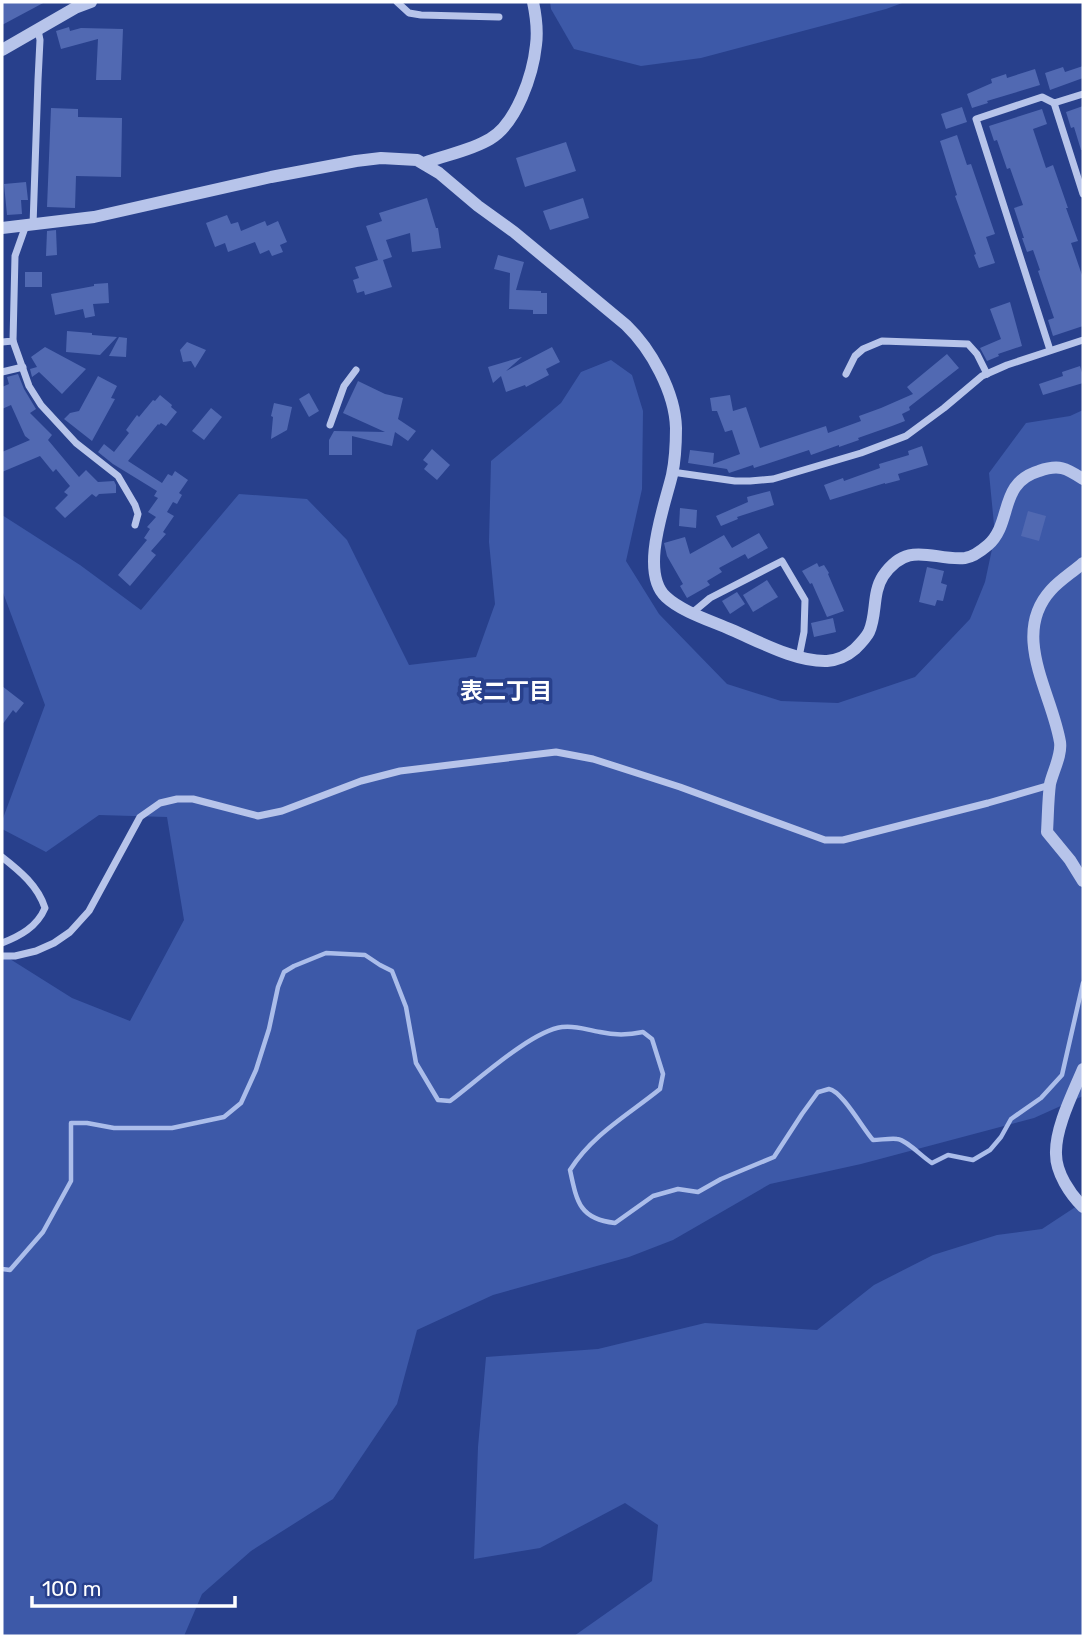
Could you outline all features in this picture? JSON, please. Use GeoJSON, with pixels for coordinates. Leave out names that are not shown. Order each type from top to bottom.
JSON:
{"type":"FeatureCollection","features":[{"type":"Feature","properties":{"kind":"street"},"geometry":{"type":"LineString","coordinates":[[2,50],[75,8],[91,2]]}},
{"type":"Feature","properties":{"kind":"street"},"geometry":{"type":"LineString","coordinates":[[397,2],[409,13],[421,15],[499,17]]}},
{"type":"Feature","properties":{"kind":"street"},"geometry":{"type":"LineString","coordinates":[[424,163],[491,138],[505,126],[517,108],[534,60],[537,27],[533,2]]}},
{"type":"Feature","properties":{"kind":"street"},"geometry":{"type":"LineString","coordinates":[[38,29],[40,40],[29,225],[15,256],[13,341],[34,395],[76,443],[118,476],[135,505],[138,514],[135,525]]}},
{"type":"Feature","properties":{"kind":"street"},"geometry":{"type":"LineString","coordinates":[[1050,351],[976,119],[1042,97],[1054,103],[1083,94]]}},
{"type":"Feature","properties":{"kind":"street"},"geometry":{"type":"LineString","coordinates":[[1054,103],[1083,194]]}},
{"type":"Feature","properties":{"kind":"street"},"geometry":{"type":"LineString","coordinates":[[2,228],[93,217],[356,161],[381,158],[424,163],[514,232],[626,325],[640,339],[663,379],[676,428],[672,472],[661,514],[653,563],[658,587],[665,596],[692,612],[799,657],[827,661],[847,656],[869,632],[880,580],[892,565],[917,553],[964,558],[972,556],[989,544],[997,536],[1013,488],[1033,472],[1053,466],[1072,471],[1083,479]]}},
{"type":"Feature","properties":{"kind":"street"},"geometry":{"type":"LineString","coordinates":[[672,472],[735,481],[773,479],[861,453],[906,436],[987,374],[1083,340]]}},
{"type":"Feature","properties":{"kind":"street"},"geometry":{"type":"LineString","coordinates":[[2,342],[13,341]]}},
{"type":"Feature","properties":{"kind":"street"},"geometry":{"type":"LineString","coordinates":[[846,374],[855,356],[881,341],[968,344],[977,354],[987,374]]}},
{"type":"Feature","properties":{"kind":"street"},"geometry":{"type":"LineString","coordinates":[[2,372],[23,367]]}},
{"type":"Feature","properties":{"kind":"street"},"geometry":{"type":"LineString","coordinates":[[330,425],[344,386],[356,370]]}},
{"type":"Feature","properties":{"kind":"street"},"geometry":{"type":"LineString","coordinates":[[692,612],[710,598],[782,561],[805,600],[804,632],[799,657]]}},
{"type":"Feature","properties":{"kind":"street"},"geometry":{"type":"LineString","coordinates":[[1083,563],[1051,589],[1041,603],[1034,625],[1033,642],[1038,673],[1051,708],[1060,746],[1050,785],[1047,832],[1083,881]]}},
{"type":"Feature","properties":{"kind":"street"},"geometry":{"type":"LineString","coordinates":[[2,956],[36,951],[70,932],[89,911],[140,817],[160,803],[177,799],[193,799],[258,816],[282,811],[361,781],[400,771],[556,752],[593,759],[680,787],[825,840],[843,840],[1050,785]]}},
{"type":"Feature","properties":{"kind":"street"},"geometry":{"type":"LineString","coordinates":[[2,857],[33,885],[45,908],[40,919],[31,928],[2,943]]}},
{"type":"Feature","properties":{"kind":"street"},"geometry":{"type":"LineString","coordinates":[[1083,1069],[1060,1129],[1056,1153],[1059,1170],[1073,1197],[1083,1207]]}},
{"type":"Feature","properties":{"kind":"shaded area"},"geometry":{"type":"Polygon","coordinates":[[[550,2],[905,2],[701,58],[641,66],[574,49],[551,9],[550,2]]]}},
{"type":"Feature","properties":{"kind":"shaded area"},"geometry":{"type":"Polygon","coordinates":[[[611,360],[632,375],[643,411],[642,489],[626,561],[659,614],[727,684],[781,701],[838,703],[915,677],[970,619],[985,582],[995,535],[989,473],[1026,423],[1070,416],[1083,410],[1083,1096],[1034,1118],[861,1164],[770,1184],[673,1240],[629,1257],[493,1295],[417,1330],[397,1404],[333,1499],[251,1551],[202,1594],[184,1636],[2,1636],[2,954],[72,998],[130,1021],[184,920],[167,817],[99,815],[46,852],[2,829],[2,821],[45,705],[2,590],[2,515],[80,565],[141,610],[239,494],[307,499],[347,540],[409,665],[476,657],[495,604],[489,542],[491,461],[561,403],[581,372],[611,360]]]}},
{"type":"Feature","properties":{"kind":"shaded area"},"geometry":{"type":"Polygon","coordinates":[[[1083,1202],[1083,1636],[574,1636],[652,1581],[658,1525],[625,1503],[540,1548],[474,1559],[478,1447],[486,1357],[598,1349],[705,1323],[817,1330],[874,1285],[933,1255],[997,1235],[1042,1229],[1083,1202]]]}},
{"type":"Feature","properties":{"kind":"building"},"geometry":{"type":"Polygon","coordinates":[[[2,2],[45,2],[2,25],[2,2]]]}},
{"type":"Feature","properties":{"kind":"building"},"geometry":{"type":"Polygon","coordinates":[[[69,27],[70,31],[81,28],[123,29],[121,80],[96,80],[98,39],[61,49],[56,31],[69,27]]]}},
{"type":"Feature","properties":{"kind":"building"},"geometry":{"type":"Polygon","coordinates":[[[1083,66],[1083,78],[1050,90],[1045,73],[1063,67],[1065,72],[1083,66]]]}},
{"type":"Feature","properties":{"kind":"building"},"geometry":{"type":"Polygon","coordinates":[[[1035,69],[1040,85],[972,108],[967,94],[992,83],[991,79],[1006,74],[1007,78],[1035,69]]]}},
{"type":"Feature","properties":{"kind":"building"},"geometry":{"type":"Polygon","coordinates":[[[1083,106],[1083,150],[1081,150],[1066,112],[1083,106]]]}},
{"type":"Feature","properties":{"kind":"building"},"geometry":{"type":"Polygon","coordinates":[[[962,107],[967,122],[946,129],[941,114],[962,107]]]}},
{"type":"Feature","properties":{"kind":"building"},"geometry":{"type":"Polygon","coordinates":[[[51,108],[78,109],[78,117],[122,118],[121,177],[76,176],[75,208],[47,207],[51,108]]]}},
{"type":"Feature","properties":{"kind":"building"},"geometry":{"type":"Polygon","coordinates":[[[1042,109],[1047,124],[1033,129],[1046,168],[1053,165],[1068,208],[1078,241],[1071,243],[1083,278],[1083,326],[1053,336],[1048,320],[1054,318],[1038,271],[1040,270],[1033,250],[1027,252],[1014,208],[1023,205],[1010,168],[1007,169],[989,126],[1042,109]]]}},
{"type":"Feature","properties":{"kind":"building"},"geometry":{"type":"Polygon","coordinates":[[[957,135],[967,165],[971,164],[995,234],[986,237],[995,263],[979,268],[940,141],[957,135]]]}},
{"type":"Feature","properties":{"kind":"building"},"geometry":{"type":"Polygon","coordinates":[[[566,142],[576,171],[525,187],[516,158],[566,142]]]}},
{"type":"Feature","properties":{"kind":"building"},"geometry":{"type":"Polygon","coordinates":[[[26,182],[28,200],[21,200],[22,214],[7,215],[4,184],[26,182]]]}},
{"type":"Feature","properties":{"kind":"building"},"geometry":{"type":"Polygon","coordinates":[[[427,198],[438,228],[441,248],[412,252],[410,233],[386,240],[392,257],[383,260],[392,287],[365,295],[364,291],[357,293],[353,280],[359,278],[355,267],[378,260],[366,226],[382,221],[379,213],[427,198]]]}},
{"type":"Feature","properties":{"kind":"building"},"geometry":{"type":"Polygon","coordinates":[[[583,198],[589,218],[550,230],[543,211],[583,198]]]}},
{"type":"Feature","properties":{"kind":"building"},"geometry":{"type":"Polygon","coordinates":[[[227,215],[231,224],[238,222],[241,231],[265,221],[267,226],[278,221],[287,242],[280,245],[283,252],[272,256],[269,250],[260,254],[255,242],[228,252],[225,243],[215,247],[206,223],[227,215]]]}},
{"type":"Feature","properties":{"kind":"building"},"geometry":{"type":"Polygon","coordinates":[[[56,230],[57,255],[46,256],[47,231],[56,230]]]}},
{"type":"Feature","properties":{"kind":"building"},"geometry":{"type":"Polygon","coordinates":[[[498,255],[524,262],[516,290],[547,293],[547,314],[533,314],[533,310],[509,309],[510,273],[494,269],[498,255]]]}},
{"type":"Feature","properties":{"kind":"building"},"geometry":{"type":"Polygon","coordinates":[[[25,272],[42,272],[42,287],[25,287],[25,272]]]}},
{"type":"Feature","properties":{"kind":"building"},"geometry":{"type":"Polygon","coordinates":[[[108,283],[109,303],[93,304],[95,316],[85,318],[83,309],[55,315],[51,294],[108,283]]]}},
{"type":"Feature","properties":{"kind":"building"},"geometry":{"type":"Polygon","coordinates":[[[1010,302],[1022,346],[998,354],[999,356],[987,361],[980,348],[1001,339],[990,309],[1010,302]]]}},
{"type":"Feature","properties":{"kind":"building"},"geometry":{"type":"Polygon","coordinates":[[[67,331],[117,337],[100,355],[66,352],[67,331]]]}},
{"type":"Feature","properties":{"kind":"building"},"geometry":{"type":"Polygon","coordinates":[[[119,337],[127,338],[126,357],[109,356],[119,337]]]}},
{"type":"Feature","properties":{"kind":"building"},"geometry":{"type":"Polygon","coordinates":[[[187,342],[206,350],[195,368],[191,361],[183,362],[180,350],[187,342]]]}},
{"type":"Feature","properties":{"kind":"building"},"geometry":{"type":"Polygon","coordinates":[[[45,347],[86,369],[62,394],[39,372],[32,377],[30,369],[37,367],[31,357],[45,347]]]}},
{"type":"Feature","properties":{"kind":"building"},"geometry":{"type":"Polygon","coordinates":[[[552,347],[560,362],[546,369],[549,375],[526,387],[525,385],[506,392],[501,376],[493,383],[488,367],[522,357],[506,371],[552,347]]]}},
{"type":"Feature","properties":{"kind":"building"},"geometry":{"type":"Polygon","coordinates":[[[947,354],[959,368],[909,407],[910,410],[902,414],[905,421],[839,447],[811,455],[809,450],[754,468],[753,465],[729,473],[727,469],[688,463],[690,450],[714,453],[713,464],[740,454],[732,430],[725,432],[717,411],[712,411],[710,398],[730,395],[733,411],[746,407],[760,448],[826,426],[828,433],[861,421],[859,416],[913,394],[907,387],[947,354]]]}},
{"type":"Feature","properties":{"kind":"building"},"geometry":{"type":"Polygon","coordinates":[[[1080,366],[1083,383],[1043,395],[1039,384],[1063,376],[1062,372],[1080,366]]]}},
{"type":"Feature","properties":{"kind":"building"},"geometry":{"type":"Polygon","coordinates":[[[18,374],[36,409],[30,413],[52,435],[48,440],[79,477],[86,470],[98,482],[114,481],[116,493],[99,494],[96,497],[92,494],[65,518],[55,508],[68,495],[64,492],[70,486],[56,469],[53,472],[40,456],[2,472],[2,452],[30,440],[25,436],[11,405],[2,409],[2,387],[9,384],[7,377],[18,374]]]}},
{"type":"Feature","properties":{"kind":"building"},"geometry":{"type":"Polygon","coordinates":[[[98,376],[117,386],[111,398],[115,399],[92,441],[64,419],[70,413],[79,411],[98,376]]]}},
{"type":"Feature","properties":{"kind":"building"},"geometry":{"type":"Polygon","coordinates":[[[358,381],[385,394],[403,398],[398,419],[416,431],[408,441],[395,432],[392,446],[352,436],[352,455],[329,455],[329,440],[334,431],[385,432],[343,413],[358,381]]]}},
{"type":"Feature","properties":{"kind":"building"},"geometry":{"type":"Polygon","coordinates":[[[309,393],[319,411],[309,417],[299,399],[309,393]]]}},
{"type":"Feature","properties":{"kind":"building"},"geometry":{"type":"Polygon","coordinates":[[[160,395],[177,412],[166,426],[158,424],[128,461],[162,483],[168,474],[172,476],[175,471],[188,480],[179,493],[182,495],[177,504],[173,502],[167,512],[174,516],[163,532],[166,534],[151,551],[156,555],[130,586],[118,575],[147,540],[144,538],[150,529],[147,527],[156,517],[148,512],[158,498],[154,496],[157,491],[98,452],[104,444],[114,452],[129,433],[126,430],[137,415],[139,417],[160,395]]]}},
{"type":"Feature","properties":{"kind":"building"},"geometry":{"type":"Polygon","coordinates":[[[274,403],[292,407],[287,430],[271,439],[271,416],[274,403]]]}},
{"type":"Feature","properties":{"kind":"building"},"geometry":{"type":"Polygon","coordinates":[[[211,408],[222,417],[204,440],[192,431],[211,408]]]}},
{"type":"Feature","properties":{"kind":"building"},"geometry":{"type":"Polygon","coordinates":[[[922,446],[928,465],[898,474],[900,480],[830,500],[824,485],[880,468],[879,464],[909,455],[908,451],[922,446]]]}},
{"type":"Feature","properties":{"kind":"building"},"geometry":{"type":"Polygon","coordinates":[[[432,449],[450,465],[437,480],[424,469],[428,464],[423,460],[432,449]]]}},
{"type":"Feature","properties":{"kind":"building"},"geometry":{"type":"Polygon","coordinates":[[[770,491],[774,505],[737,517],[738,519],[721,526],[716,516],[748,502],[747,497],[770,491]]]}},
{"type":"Feature","properties":{"kind":"building"},"geometry":{"type":"Polygon","coordinates":[[[680,508],[697,510],[696,528],[679,526],[680,508]]]}},
{"type":"Feature","properties":{"kind":"building"},"geometry":{"type":"Polygon","coordinates":[[[1028,511],[1046,516],[1039,541],[1021,536],[1028,511]]]}},
{"type":"Feature","properties":{"kind":"building"},"geometry":{"type":"Polygon","coordinates":[[[759,533],[768,548],[748,559],[745,554],[719,568],[722,572],[707,581],[710,585],[687,598],[680,586],[683,584],[667,556],[664,543],[685,537],[690,554],[724,535],[732,548],[759,533]]]}},
{"type":"Feature","properties":{"kind":"building"},"geometry":{"type":"Polygon","coordinates":[[[817,563],[819,567],[824,565],[829,573],[844,611],[827,617],[812,583],[810,584],[802,571],[817,563]]]}},
{"type":"Feature","properties":{"kind":"building"},"geometry":{"type":"Polygon","coordinates":[[[927,567],[944,571],[941,583],[947,585],[943,601],[937,600],[935,606],[919,602],[927,567]]]}},
{"type":"Feature","properties":{"kind":"building"},"geometry":{"type":"Polygon","coordinates":[[[767,580],[778,597],[753,612],[743,595],[767,580]]]}},
{"type":"Feature","properties":{"kind":"building"},"geometry":{"type":"Polygon","coordinates":[[[737,592],[745,604],[730,614],[722,601],[737,592]]]}},
{"type":"Feature","properties":{"kind":"building"},"geometry":{"type":"Polygon","coordinates":[[[833,618],[836,632],[814,637],[811,623],[833,618]]]}},
{"type":"Feature","properties":{"kind":"building"},"geometry":{"type":"Polygon","coordinates":[[[2,686],[24,703],[16,713],[13,710],[2,725],[2,686]]]}},
{"type":"Feature","properties":{"kind":"waterway"},"geometry":{"type":"LineString","coordinates":[[2,1269],[10,1270],[43,1232],[71,1181],[71,1123],[114,1128],[172,1128],[224,1117],[241,1103],[256,1070],[284,972],[326,953],[365,955],[392,971],[406,1007],[416,1063],[438,1100],[450,1101],[535,1037],[562,1027],[616,1034],[643,1032],[652,1039],[663,1074],[660,1089],[600,1135],[570,1170],[578,1200],[587,1213],[594,1218],[615,1223],[653,1196],[678,1189],[698,1192],[721,1179],[774,1157],[818,1092],[829,1089],[840,1096],[873,1140],[901,1140],[932,1163],[948,1155],[973,1160],[990,1150],[1011,1119],[1041,1098],[1062,1075],[1083,983]]}},
{"type":"Feature","properties":{"kind":"district","name":"表二丁目"},"geometry":{"type":"Point","coordinates":[506,691]}}]}
